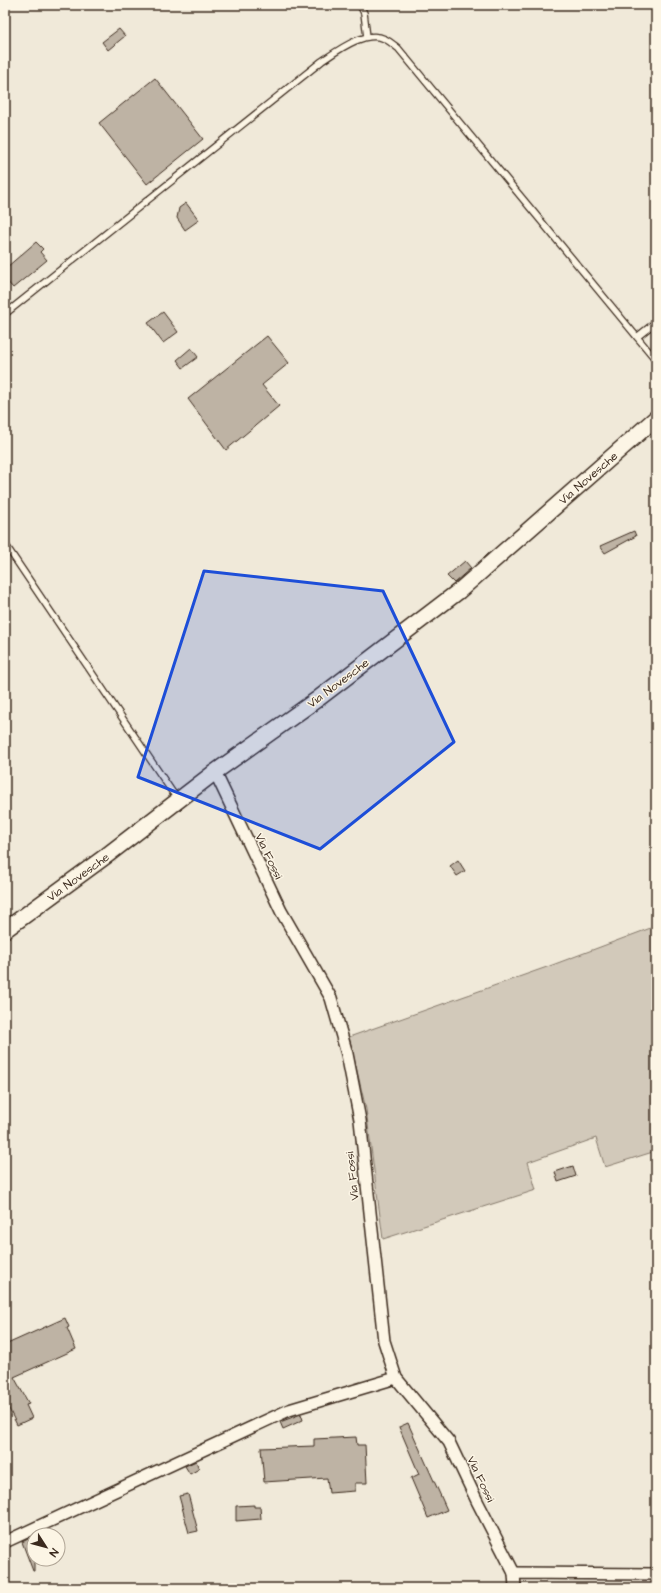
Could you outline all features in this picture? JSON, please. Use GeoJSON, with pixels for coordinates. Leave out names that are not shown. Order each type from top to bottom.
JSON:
{"type":"FeatureCollection","features":[{"type":"Feature","properties":{"kind":"street","name":"Via Novesche"},"geometry":{"type":"LineString","coordinates":[[5,930],[106,856],[215,772],[319,698],[459,591],[656,418]]}},
{"type":"Feature","properties":{"kind":"street","name":"Via Fossi"},"geometry":{"type":"LineString","coordinates":[[215,772],[281,911],[331,998],[347,1054],[360,1120],[384,1340],[396,1378],[450,1442],[477,1501],[514,1573]]}},
{"type":"Feature","properties":{"kind":"street"},"geometry":{"type":"LineString","coordinates":[[5,1542],[289,1410],[396,1378]]}},
{"type":"Feature","properties":{"kind":"street"},"geometry":{"type":"LineString","coordinates":[[515,1588],[514,1573],[656,1574]]}},
{"type":"Feature","properties":{"kind":"lane"},"geometry":{"type":"LineString","coordinates":[[360,5],[364,13],[367,37]]}},
{"type":"Feature","properties":{"kind":"lane"},"geometry":{"type":"LineString","coordinates":[[5,314],[322,61],[347,44],[367,37],[384,38],[398,48],[656,360]]}},
{"type":"Feature","properties":{"kind":"lane"},"geometry":{"type":"LineString","coordinates":[[637,337],[656,322]]}},
{"type":"Feature","properties":{"kind":"lane"},"geometry":{"type":"LineString","coordinates":[[5,544],[178,800]]}},
{"type":"Feature","properties":{"kind":"highlighted area"},"geometry":{"type":"Polygon","coordinates":[[[204,571],[383,591],[454,742],[320,849],[138,777],[204,571]]]}},
{"type":"Feature","properties":{"kind":"shaded area"},"geometry":{"type":"Polygon","coordinates":[[[656,926],[656,1151],[605,1167],[596,1138],[528,1162],[536,1190],[383,1239],[366,1109],[349,1037],[547,967],[656,926]]]}},
{"type":"Feature","properties":{"kind":"building"},"geometry":{"type":"Polygon","coordinates":[[[119,29],[125,36],[108,50],[102,42],[119,29]]]}},
{"type":"Feature","properties":{"kind":"building"},"geometry":{"type":"Polygon","coordinates":[[[155,78],[203,139],[147,184],[99,123],[155,78]]]}},
{"type":"Feature","properties":{"kind":"building"},"geometry":{"type":"Polygon","coordinates":[[[186,203],[199,220],[185,230],[177,218],[179,208],[186,203]]]}},
{"type":"Feature","properties":{"kind":"building"},"geometry":{"type":"Polygon","coordinates":[[[36,242],[43,249],[40,252],[47,260],[13,288],[5,279],[7,267],[36,242]]]}},
{"type":"Feature","properties":{"kind":"building"},"geometry":{"type":"Polygon","coordinates":[[[163,312],[178,332],[163,343],[148,323],[163,312]]]}},
{"type":"Feature","properties":{"kind":"building"},"geometry":{"type":"Polygon","coordinates":[[[267,336],[289,363],[262,385],[279,406],[226,450],[188,399],[267,336]]]}},
{"type":"Feature","properties":{"kind":"building"},"geometry":{"type":"Polygon","coordinates":[[[191,348],[198,357],[183,368],[177,360],[191,348]]]}},
{"type":"Feature","properties":{"kind":"building"},"geometry":{"type":"Polygon","coordinates":[[[634,531],[636,536],[605,553],[600,546],[634,531]]]}},
{"type":"Feature","properties":{"kind":"building"},"geometry":{"type":"Polygon","coordinates":[[[465,561],[471,568],[454,583],[447,576],[465,561]]]}},
{"type":"Feature","properties":{"kind":"building"},"geometry":{"type":"Polygon","coordinates":[[[458,860],[465,871],[457,876],[450,866],[458,860]]]}},
{"type":"Feature","properties":{"kind":"building"},"geometry":{"type":"Polygon","coordinates":[[[573,1166],[576,1176],[558,1182],[555,1172],[573,1166]]]}},
{"type":"Feature","properties":{"kind":"building"},"geometry":{"type":"Polygon","coordinates":[[[65,1318],[69,1327],[67,1328],[76,1349],[14,1377],[29,1404],[26,1405],[32,1418],[17,1425],[5,1401],[5,1345],[65,1318]]]}},
{"type":"Feature","properties":{"kind":"building"},"geometry":{"type":"Polygon","coordinates":[[[301,1414],[303,1420],[283,1429],[280,1422],[301,1414]]]}},
{"type":"Feature","properties":{"kind":"building"},"geometry":{"type":"Polygon","coordinates":[[[408,1423],[447,1510],[428,1518],[411,1478],[419,1474],[399,1427],[408,1423]]]}},
{"type":"Feature","properties":{"kind":"building"},"geometry":{"type":"Polygon","coordinates":[[[356,1437],[357,1445],[365,1445],[367,1483],[355,1483],[355,1491],[329,1493],[327,1478],[264,1482],[261,1448],[314,1446],[314,1439],[356,1437]]]}},
{"type":"Feature","properties":{"kind":"building"},"geometry":{"type":"Polygon","coordinates":[[[196,1461],[199,1469],[190,1474],[185,1466],[196,1461]]]}},
{"type":"Feature","properties":{"kind":"building"},"geometry":{"type":"Polygon","coordinates":[[[188,1494],[198,1531],[189,1533],[179,1496],[188,1494]]]}},
{"type":"Feature","properties":{"kind":"building"},"geometry":{"type":"Polygon","coordinates":[[[254,1505],[254,1507],[260,1507],[261,1519],[236,1521],[236,1506],[254,1505]]]}},
{"type":"Feature","properties":{"kind":"building"},"geometry":{"type":"Polygon","coordinates":[[[26,1540],[26,1553],[22,1542],[26,1540]]]}}]}
